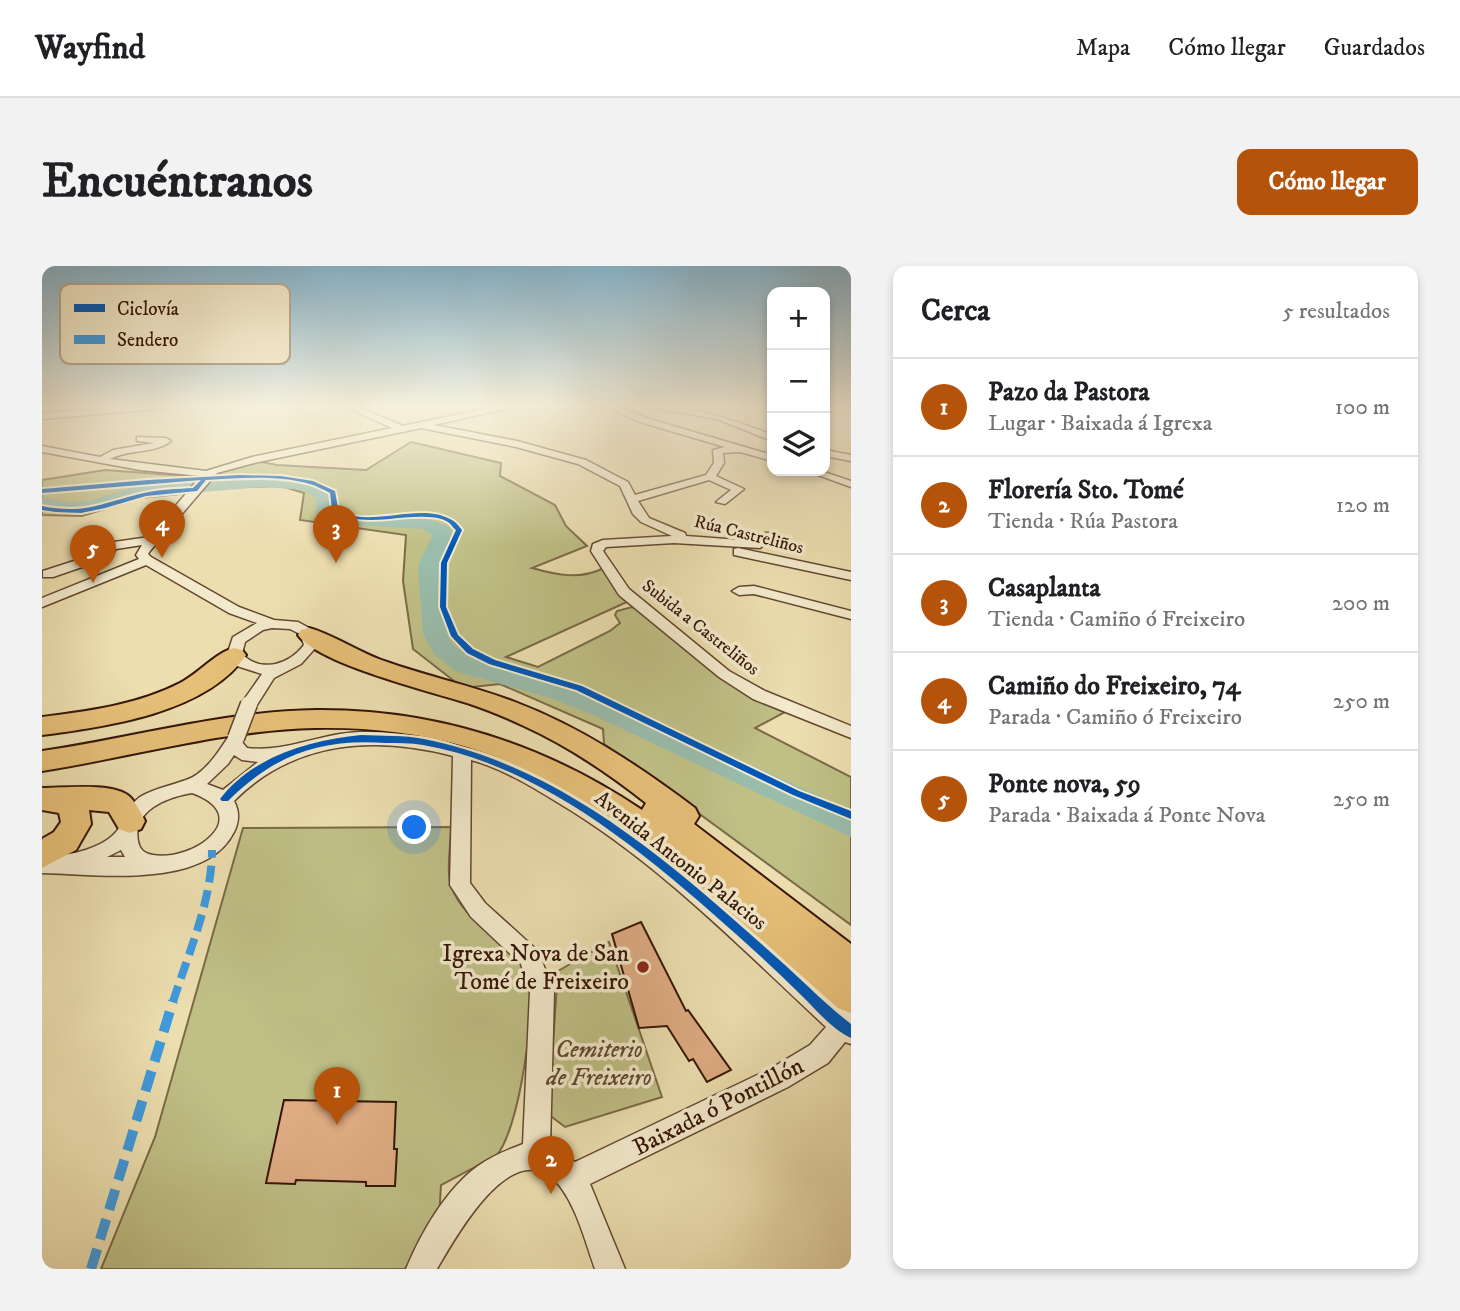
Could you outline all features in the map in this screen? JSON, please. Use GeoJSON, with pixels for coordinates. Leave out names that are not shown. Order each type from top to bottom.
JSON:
{"type":"FeatureCollection","features":[{"type":"Feature","properties":{"kind":"main road"},"geometry":{"type":"LineString","coordinates":[[309,635],[367,665],[536,720],[590,747],[649,787],[722,848],[768,899]]}},
{"type":"Feature","properties":{"kind":"main road"},"geometry":{"type":"LineString","coordinates":[[42,726],[109,714],[177,695],[197,685],[240,654]]}},
{"type":"Feature","properties":{"kind":"main road","name":"Avenida Antonio Palacios"},"geometry":{"type":"LineString","coordinates":[[42,746],[277,708],[366,706],[457,718],[540,745],[600,774],[671,822],[851,966]]}},
{"type":"Feature","properties":{"kind":"main road","name":"Avenida Antonio Palacios"},"geometry":{"type":"LineString","coordinates":[[42,761],[218,730],[316,719],[388,721],[463,735],[545,765],[619,808],[662,839],[851,995]]}},
{"type":"Feature","properties":{"kind":"main road"},"geometry":{"type":"LineString","coordinates":[[48,799],[107,799],[119,804],[128,828]]}},
{"type":"Feature","properties":{"kind":"main road"},"geometry":{"type":"LineString","coordinates":[[42,855],[65,841],[76,824],[73,806],[48,799]]}},
{"type":"Feature","properties":{"kind":"street"},"geometry":{"type":"LineString","coordinates":[[56,452],[203,480]]}},
{"type":"Feature","properties":{"kind":"street"},"geometry":{"type":"LineString","coordinates":[[102,460],[110,454],[123,452]]}},
{"type":"Feature","properties":{"kind":"street"},"geometry":{"type":"LineString","coordinates":[[272,624],[234,610],[142,555],[203,480],[252,460],[292,452]]}},
{"type":"Feature","properties":{"kind":"street","name":"Rúa Castreliños"},"geometry":{"type":"LineString","coordinates":[[545,452],[582,462],[608,474],[624,484],[634,499],[639,514],[645,520],[694,540],[719,548],[851,576]]}},
{"type":"Feature","properties":{"kind":"street"},"geometry":{"type":"LineString","coordinates":[[710,477],[719,463],[718,452]]}},
{"type":"Feature","properties":{"kind":"street"},"geometry":{"type":"LineString","coordinates":[[741,452],[757,453]]}},
{"type":"Feature","properties":{"kind":"street"},"geometry":{"type":"LineString","coordinates":[[753,452],[767,456]]}},
{"type":"Feature","properties":{"kind":"street"},"geometry":{"type":"LineString","coordinates":[[830,454],[851,458]]}},
{"type":"Feature","properties":{"kind":"street"},"geometry":{"type":"LineString","coordinates":[[48,463],[71,455]]}},
{"type":"Feature","properties":{"kind":"street"},"geometry":{"type":"LineString","coordinates":[[830,474],[851,477]]}},
{"type":"Feature","properties":{"kind":"street"},"geometry":{"type":"LineString","coordinates":[[828,476],[851,484]]}},
{"type":"Feature","properties":{"kind":"street"},"geometry":{"type":"LineString","coordinates":[[634,499],[710,477],[739,489],[721,502]]}},
{"type":"Feature","properties":{"kind":"street","name":"Subida a Castreliños"},"geometry":{"type":"LineString","coordinates":[[769,535],[756,545],[663,539],[603,544],[597,547],[597,551],[624,592],[724,674],[759,695],[851,732]]}},
{"type":"Feature","properties":{"kind":"street"},"geometry":{"type":"LineString","coordinates":[[48,574],[101,557],[107,554],[111,546],[152,540]]}},
{"type":"Feature","properties":{"kind":"street"},"geometry":{"type":"LineString","coordinates":[[42,603],[102,576],[147,560]]}},
{"type":"Feature","properties":{"kind":"street"},"geometry":{"type":"LineString","coordinates":[[739,591],[754,590],[851,615]]}},
{"type":"Feature","properties":{"kind":"street"},"geometry":{"type":"LineString","coordinates":[[234,610],[241,623],[240,654],[250,701]]}},
{"type":"Feature","properties":{"kind":"street"},"geometry":{"type":"LineString","coordinates":[[272,624],[293,625],[309,635],[311,645],[306,654],[295,663],[279,668],[262,670],[240,654],[258,627],[272,624]]}},
{"type":"Feature","properties":{"kind":"street"},"geometry":{"type":"LineString","coordinates":[[193,786],[222,760],[235,741],[250,701],[269,675],[279,668]]}},
{"type":"Feature","properties":{"kind":"street"},"geometry":{"type":"LineString","coordinates":[[235,741],[242,754],[250,755],[288,752],[344,739],[375,738],[421,742],[461,752],[541,783],[618,831],[849,1025]]}},
{"type":"Feature","properties":{"kind":"street"},"geometry":{"type":"LineString","coordinates":[[225,799],[263,766],[288,752]]}},
{"type":"Feature","properties":{"kind":"street"},"geometry":{"type":"LineString","coordinates":[[461,752],[463,766],[460,885],[478,910],[530,958],[542,992],[536,1155]]}},
{"type":"Feature","properties":{"kind":"street"},"geometry":{"type":"LineString","coordinates":[[193,786],[212,790],[225,799],[230,810],[230,823],[223,837],[212,849],[186,862],[159,866],[42,863],[89,858],[111,847],[128,828],[138,810],[157,796],[178,788],[193,786]]}},
{"type":"Feature","properties":{"kind":"street"},"geometry":{"type":"LineString","coordinates":[[128,828],[130,850],[141,861],[159,866]]}},
{"type":"Feature","properties":{"kind":"street","name":"Baixada ó Pontillón"},"geometry":{"type":"LineString","coordinates":[[571,1179],[779,1078],[819,1054],[849,1025]]}},
{"type":"Feature","properties":{"kind":"street"},"geometry":{"type":"LineString","coordinates":[[421,1269],[460,1203],[480,1180],[506,1163],[536,1155],[558,1165],[571,1179],[610,1269]]}},
{"type":"Feature","properties":{"kind":"green space"},"geometry":{"type":"Polygon","coordinates":[[[395,452],[453,452],[501,463],[500,476],[555,505],[566,526],[587,546],[532,568],[550,573],[577,575],[604,568],[629,601],[506,657],[538,667],[610,631],[620,623],[615,615],[617,611],[632,607],[642,610],[693,653],[787,711],[755,728],[851,777],[851,925],[604,744],[603,729],[500,684],[463,688],[413,649],[403,581],[406,535],[300,520],[304,493],[281,486],[211,488],[222,470],[257,461],[277,465],[366,470],[395,452]]]}},
{"type":"Feature","properties":{"kind":"green space"},"geometry":{"type":"Polygon","coordinates":[[[105,470],[187,476],[189,484],[180,494],[141,498],[82,516],[42,515],[42,480],[105,470]]]}},
{"type":"Feature","properties":{"kind":"green space"},"geometry":{"type":"Polygon","coordinates":[[[451,827],[451,886],[459,902],[472,917],[521,963],[526,970],[529,985],[528,1036],[519,1095],[504,1143],[496,1156],[441,1185],[439,1218],[405,1269],[101,1269],[155,1137],[243,828],[451,827]]]}},
{"type":"Feature","properties":{"kind":"green space","name":"Cemiterio de Freixeiro"},"geometry":{"type":"Polygon","coordinates":[[[609,942],[662,1097],[565,1127],[548,1114],[558,971],[609,942]]]}},
{"type":"Feature","properties":{"kind":"building"},"geometry":{"type":"Polygon","coordinates":[[[641,922],[686,1011],[688,1010],[731,1070],[707,1082],[693,1059],[689,1061],[667,1026],[639,1028],[612,934],[641,922]]]}},
{"type":"Feature","properties":{"kind":"building"},"geometry":{"type":"Polygon","coordinates":[[[284,1100],[396,1102],[395,1186],[366,1186],[366,1182],[296,1180],[295,1184],[266,1183],[284,1100]]]}},
{"type":"Feature","properties":{"kind":"waterway"},"geometry":{"type":"LineString","coordinates":[[42,503],[69,508],[91,506],[134,492],[264,482],[309,485],[325,496],[326,513],[331,519],[402,520],[442,530],[443,536],[431,558],[429,569],[435,633],[443,649],[464,665],[559,692],[605,710],[851,824]]}},
{"type":"Feature","properties":{"kind":"marked path"},"geometry":{"type":"LineString","coordinates":[[91,1269],[206,894],[212,870],[212,850]]}},
{"type":"Feature","properties":{"kind":"cycle path"},"geometry":{"type":"LineString","coordinates":[[42,491],[195,478],[281,478],[313,483],[333,492],[335,509],[346,516],[361,518],[435,515],[449,520],[459,530],[444,563],[443,607],[455,636],[470,651],[492,662],[579,688],[796,793],[851,815]]}},
{"type":"Feature","properties":{"kind":"cycle path"},"geometry":{"type":"LineString","coordinates":[[42,508],[69,512],[92,510],[146,494],[195,490],[205,478]]}},
{"type":"Feature","properties":{"kind":"cycle path"},"geometry":{"type":"LineString","coordinates":[[225,799],[239,785],[270,763],[322,743],[361,738],[422,742],[481,757],[538,781],[592,813],[644,850],[740,931],[851,1032]]}},
{"type":"Feature","properties":{"kind":"place","name":"Camiño do Freixeiro, 74"},"geometry":{"type":"Point","coordinates":[162,558]}},
{"type":"Feature","properties":{"kind":"place","name":"Casaplanta"},"geometry":{"type":"Point","coordinates":[336,563]}},
{"type":"Feature","properties":{"kind":"place","name":"Ponte nova, 59"},"geometry":{"type":"Point","coordinates":[93,583]}},
{"type":"Feature","properties":{"kind":"place","name":"Igrexa Nova de San Tomé de Freixeiro"},"geometry":{"type":"Point","coordinates":[643,967]}},
{"type":"Feature","properties":{"kind":"place","name":"Pazo da Pastora"},"geometry":{"type":"Point","coordinates":[337,1125]}},
{"type":"Feature","properties":{"kind":"place","name":"Florería Sto. Tomé"},"geometry":{"type":"Point","coordinates":[551,1194]}}]}
